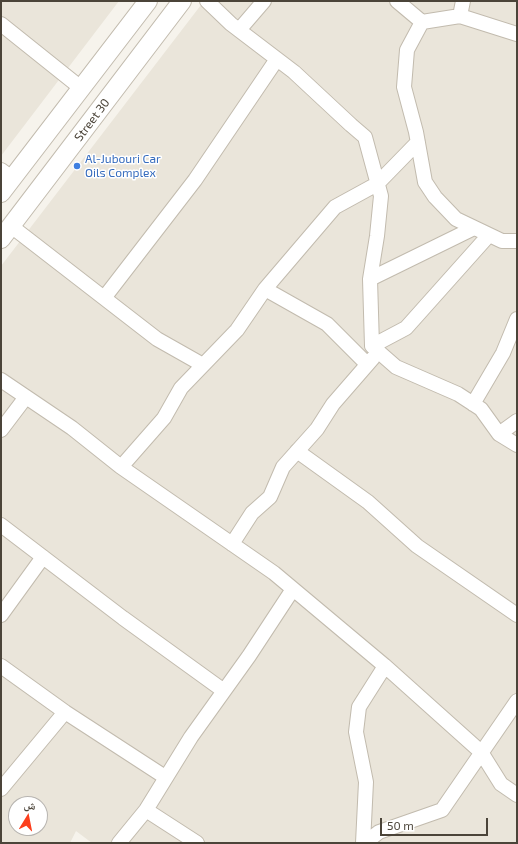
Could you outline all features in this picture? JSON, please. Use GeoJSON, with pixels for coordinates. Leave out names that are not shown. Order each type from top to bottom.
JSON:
{"type":"FeatureCollection","features":[{"type":"Feature","properties":{"kind":"street"},"geometry":{"type":"LineString","coordinates":[[1,193],[7,174],[81,88],[147,1]]}},
{"type":"Feature","properties":{"kind":"street","name":"Street 30"},"geometry":{"type":"LineString","coordinates":[[6,232],[182,1]]}},
{"type":"Feature","properties":{"kind":"street"},"geometry":{"type":"LineString","coordinates":[[208,1],[239,30],[294,72],[350,126],[365,137],[381,196],[377,236],[370,279],[375,349],[396,367],[458,394],[481,409],[499,434],[517,445]]}},
{"type":"Feature","properties":{"kind":"street"},"geometry":{"type":"LineString","coordinates":[[239,30],[264,1]]}},
{"type":"Feature","properties":{"kind":"street"},"geometry":{"type":"LineString","coordinates":[[397,1],[422,22],[460,16],[517,34]]}},
{"type":"Feature","properties":{"kind":"street"},"geometry":{"type":"LineString","coordinates":[[460,16],[463,1]]}},
{"type":"Feature","properties":{"kind":"street"},"geometry":{"type":"LineString","coordinates":[[422,22],[406,50],[404,87],[418,142],[425,182],[435,197],[456,219],[502,241],[517,241]]}},
{"type":"Feature","properties":{"kind":"street"},"geometry":{"type":"LineString","coordinates":[[1,24],[81,88]]}},
{"type":"Feature","properties":{"kind":"street"},"geometry":{"type":"LineString","coordinates":[[104,298],[195,180],[277,59]]}},
{"type":"Feature","properties":{"kind":"street"},"geometry":{"type":"LineString","coordinates":[[121,467],[164,418],[182,388],[203,364],[237,330],[265,289],[335,207],[377,184],[418,142]]}},
{"type":"Feature","properties":{"kind":"street"},"geometry":{"type":"LineString","coordinates":[[370,279],[474,228]]}},
{"type":"Feature","properties":{"kind":"street"},"geometry":{"type":"LineString","coordinates":[[6,232],[104,298],[157,339],[203,364]]}},
{"type":"Feature","properties":{"kind":"street"},"geometry":{"type":"LineString","coordinates":[[232,544],[252,513],[270,497],[283,467],[317,429],[333,404],[367,364],[375,349],[406,328],[489,235]]}},
{"type":"Feature","properties":{"kind":"street"},"geometry":{"type":"LineString","coordinates":[[265,289],[326,324],[367,364]]}},
{"type":"Feature","properties":{"kind":"street"},"geometry":{"type":"LineString","coordinates":[[473,404],[503,354],[517,320]]}},
{"type":"Feature","properties":{"kind":"street"},"geometry":{"type":"LineString","coordinates":[[1,380],[72,428],[121,467],[274,573],[385,666],[482,752],[502,784],[517,795]]}},
{"type":"Feature","properties":{"kind":"street"},"geometry":{"type":"LineString","coordinates":[[1,430],[26,397]]}},
{"type":"Feature","properties":{"kind":"street"},"geometry":{"type":"LineString","coordinates":[[499,434],[517,421]]}},
{"type":"Feature","properties":{"kind":"street"},"geometry":{"type":"LineString","coordinates":[[297,451],[368,502],[417,546],[517,615]]}},
{"type":"Feature","properties":{"kind":"street"},"geometry":{"type":"LineString","coordinates":[[1,525],[123,618],[224,691]]}},
{"type":"Feature","properties":{"kind":"street"},"geometry":{"type":"LineString","coordinates":[[1,615],[42,557]]}},
{"type":"Feature","properties":{"kind":"street"},"geometry":{"type":"LineString","coordinates":[[119,843],[146,810],[191,737],[249,656],[293,589]]}},
{"type":"Feature","properties":{"kind":"street"},"geometry":{"type":"LineString","coordinates":[[1,666],[65,712],[166,778]]}},
{"type":"Feature","properties":{"kind":"street"},"geometry":{"type":"LineString","coordinates":[[364,843],[366,782],[356,732],[359,707],[385,666]]}},
{"type":"Feature","properties":{"kind":"street"},"geometry":{"type":"LineString","coordinates":[[364,843],[379,832],[442,810],[517,701]]}},
{"type":"Feature","properties":{"kind":"street"},"geometry":{"type":"LineString","coordinates":[[1,789],[65,712]]}},
{"type":"Feature","properties":{"kind":"street"},"geometry":{"type":"LineString","coordinates":[[146,810],[197,843]]}},
{"type":"Feature","properties":{"kind":"shaded area"},"geometry":{"type":"Polygon","coordinates":[[[1,1],[119,1],[1,156],[1,1]]]}},
{"type":"Feature","properties":{"kind":"shaded area"},"geometry":{"type":"Polygon","coordinates":[[[204,1],[517,1],[517,843],[92,843],[76,831],[70,843],[1,843],[1,266],[204,1]]]}},
{"type":"Feature","properties":{"kind":"place","name":"Al-Jubouri Car Oils Complex"},"geometry":{"type":"Point","coordinates":[77,166]}}]}
